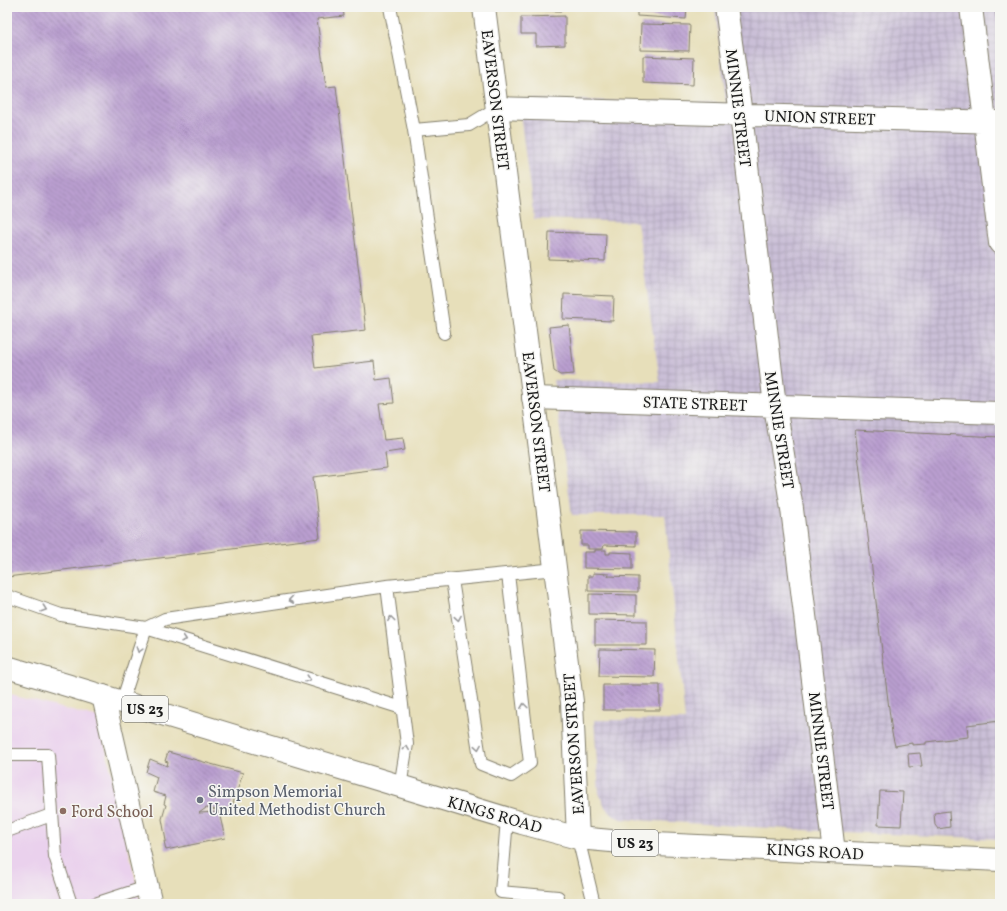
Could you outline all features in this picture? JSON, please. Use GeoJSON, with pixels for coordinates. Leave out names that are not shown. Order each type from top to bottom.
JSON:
{"type":"FeatureCollection","features":[{"type":"Feature","properties":{"kind":"street","name":"EAVERSON STREET"},"geometry":{"type":"LineString","coordinates":[[484,7],[572,702],[578,838]]}},
{"type":"Feature","properties":{"kind":"street","name":"MINNIE STREET"},"geometry":{"type":"LineString","coordinates":[[726,7],[741,114],[775,406],[792,510],[834,852]]}},
{"type":"Feature","properties":{"kind":"street"},"geometry":{"type":"LineString","coordinates":[[971,7],[992,122],[1000,243]]}},
{"type":"Feature","properties":{"kind":"street","name":"UNION STREET"},"geometry":{"type":"LineString","coordinates":[[497,108],[992,122]]}},
{"type":"Feature","properties":{"kind":"street","name":"STATE STREET"},"geometry":{"type":"LineString","coordinates":[[533,398],[1000,413]]}},
{"type":"Feature","properties":{"kind":"street","name":"KINGS ROAD"},"geometry":{"type":"LineString","coordinates":[[7,667],[400,787],[507,819],[578,838],[633,843],[1000,860]]}},
{"type":"Feature","properties":{"kind":"street"},"geometry":{"type":"LineString","coordinates":[[112,699],[149,896]]}},
{"type":"Feature","properties":{"kind":"lane"},"geometry":{"type":"LineString","coordinates":[[390,7],[414,130],[444,333]]}},
{"type":"Feature","properties":{"kind":"lane"},"geometry":{"type":"LineString","coordinates":[[414,130],[469,125],[497,108]]}},
{"type":"Feature","properties":{"kind":"lane"},"geometry":{"type":"LineString","coordinates":[[112,699],[146,628],[165,619],[387,586],[556,569]]}},
{"type":"Feature","properties":{"kind":"lane"},"geometry":{"type":"LineString","coordinates":[[452,580],[481,764],[511,776],[530,763],[508,574]]}},
{"type":"Feature","properties":{"kind":"lane"},"geometry":{"type":"LineString","coordinates":[[387,586],[407,744],[400,787]]}},
{"type":"Feature","properties":{"kind":"lane"},"geometry":{"type":"LineString","coordinates":[[7,596],[61,615],[146,628],[402,708]]}},
{"type":"Feature","properties":{"kind":"lane"},"geometry":{"type":"LineString","coordinates":[[7,755],[48,755],[55,856],[71,904]]}},
{"type":"Feature","properties":{"kind":"lane"},"geometry":{"type":"LineString","coordinates":[[7,831],[51,815]]}},
{"type":"Feature","properties":{"kind":"lane"},"geometry":{"type":"LineString","coordinates":[[507,819],[501,892],[558,897]]}},
{"type":"Feature","properties":{"kind":"lane"},"geometry":{"type":"LineString","coordinates":[[578,838],[594,904]]}},
{"type":"Feature","properties":{"kind":"lane"},"geometry":{"type":"LineString","coordinates":[[95,904],[149,896]]}},
{"type":"Feature","properties":{"kind":"shaded area"},"geometry":{"type":"Polygon","coordinates":[[[715,7],[1000,7],[1000,839],[821,831],[621,819],[614,816],[605,807],[599,793],[594,720],[685,720],[665,515],[572,515],[553,380],[660,382],[637,222],[534,219],[518,99],[726,103],[715,7]]]}},
{"type":"Feature","properties":{"kind":"shaded area","name":"Ford School"},"geometry":{"type":"Polygon","coordinates":[[[7,694],[99,718],[141,904],[7,904],[7,694]]]}},
{"type":"Feature","properties":{"kind":"building"},"geometry":{"type":"Polygon","coordinates":[[[7,7],[343,7],[344,16],[317,19],[326,87],[336,86],[366,330],[311,336],[315,368],[374,361],[376,380],[391,378],[394,403],[379,404],[384,440],[403,438],[405,450],[385,453],[387,468],[313,477],[320,538],[7,577],[7,7]]]}},
{"type":"Feature","properties":{"kind":"building"},"geometry":{"type":"Polygon","coordinates":[[[520,7],[561,7],[561,11],[520,10],[520,7]]]}},
{"type":"Feature","properties":{"kind":"building"},"geometry":{"type":"Polygon","coordinates":[[[637,7],[687,7],[686,19],[637,16],[637,7]]]}},
{"type":"Feature","properties":{"kind":"building"},"geometry":{"type":"Polygon","coordinates":[[[995,7],[1000,7],[1000,40],[999,40],[995,7]]]}},
{"type":"Feature","properties":{"kind":"building"},"geometry":{"type":"Polygon","coordinates":[[[565,16],[565,45],[536,46],[536,34],[521,34],[521,17],[565,16]]]}},
{"type":"Feature","properties":{"kind":"building"},"geometry":{"type":"Polygon","coordinates":[[[641,24],[690,25],[689,51],[640,50],[641,24]]]}},
{"type":"Feature","properties":{"kind":"building"},"geometry":{"type":"Polygon","coordinates":[[[643,56],[694,58],[693,85],[643,83],[643,56]]]}},
{"type":"Feature","properties":{"kind":"building"},"geometry":{"type":"Polygon","coordinates":[[[549,232],[606,234],[605,261],[548,259],[549,232]]]}},
{"type":"Feature","properties":{"kind":"building"},"geometry":{"type":"Polygon","coordinates":[[[564,294],[614,296],[613,321],[563,319],[564,294]]]}},
{"type":"Feature","properties":{"kind":"building"},"geometry":{"type":"Polygon","coordinates":[[[569,325],[574,374],[560,375],[554,371],[549,327],[569,325]]]}},
{"type":"Feature","properties":{"kind":"building"},"geometry":{"type":"Polygon","coordinates":[[[855,430],[1000,437],[1000,721],[967,725],[968,737],[926,742],[926,744],[912,745],[912,743],[895,746],[892,733],[855,430]]]}},
{"type":"Feature","properties":{"kind":"building"},"geometry":{"type":"Polygon","coordinates":[[[581,531],[636,532],[636,546],[604,545],[603,549],[588,549],[588,545],[581,545],[581,531]]]}},
{"type":"Feature","properties":{"kind":"building"},"geometry":{"type":"Polygon","coordinates":[[[595,550],[606,550],[606,554],[610,554],[610,552],[632,553],[632,569],[584,568],[584,552],[595,552],[595,550]]]}},
{"type":"Feature","properties":{"kind":"building"},"geometry":{"type":"Polygon","coordinates":[[[593,573],[609,574],[608,576],[638,577],[638,592],[588,591],[588,576],[593,576],[593,573]]]}},
{"type":"Feature","properties":{"kind":"building"},"geometry":{"type":"Polygon","coordinates":[[[589,594],[636,595],[636,615],[589,614],[589,594]]]}},
{"type":"Feature","properties":{"kind":"building"},"geometry":{"type":"Polygon","coordinates":[[[595,620],[647,621],[647,645],[595,645],[595,620]]]}},
{"type":"Feature","properties":{"kind":"building"},"geometry":{"type":"Polygon","coordinates":[[[600,649],[655,650],[654,677],[599,676],[600,649]]]}},
{"type":"Feature","properties":{"kind":"building"},"geometry":{"type":"Polygon","coordinates":[[[603,685],[660,685],[660,710],[603,710],[603,685]]]}},
{"type":"Feature","properties":{"kind":"building","name":"Simpson Memorial United Methodist Church"},"geometry":{"type":"Polygon","coordinates":[[[168,752],[243,773],[230,812],[206,808],[199,813],[219,812],[225,838],[166,850],[162,819],[166,805],[164,804],[166,796],[153,792],[157,777],[146,772],[150,759],[167,766],[168,762],[165,761],[168,752]]]}},
{"type":"Feature","properties":{"kind":"building"},"geometry":{"type":"Polygon","coordinates":[[[920,753],[922,766],[909,767],[908,754],[920,753]]]}},
{"type":"Feature","properties":{"kind":"building"},"geometry":{"type":"Polygon","coordinates":[[[880,791],[903,792],[901,826],[878,825],[880,791]]]}},
{"type":"Feature","properties":{"kind":"building"},"geometry":{"type":"Polygon","coordinates":[[[949,811],[950,827],[938,829],[935,825],[934,813],[949,811]]]}},
{"type":"Feature","properties":{"kind":"place","name":"Simpson Memorial United Methodist Church"},"geometry":{"type":"Point","coordinates":[200,800]}},
{"type":"Feature","properties":{"kind":"place","name":"Ford School"},"geometry":{"type":"Point","coordinates":[63,811]}}]}
